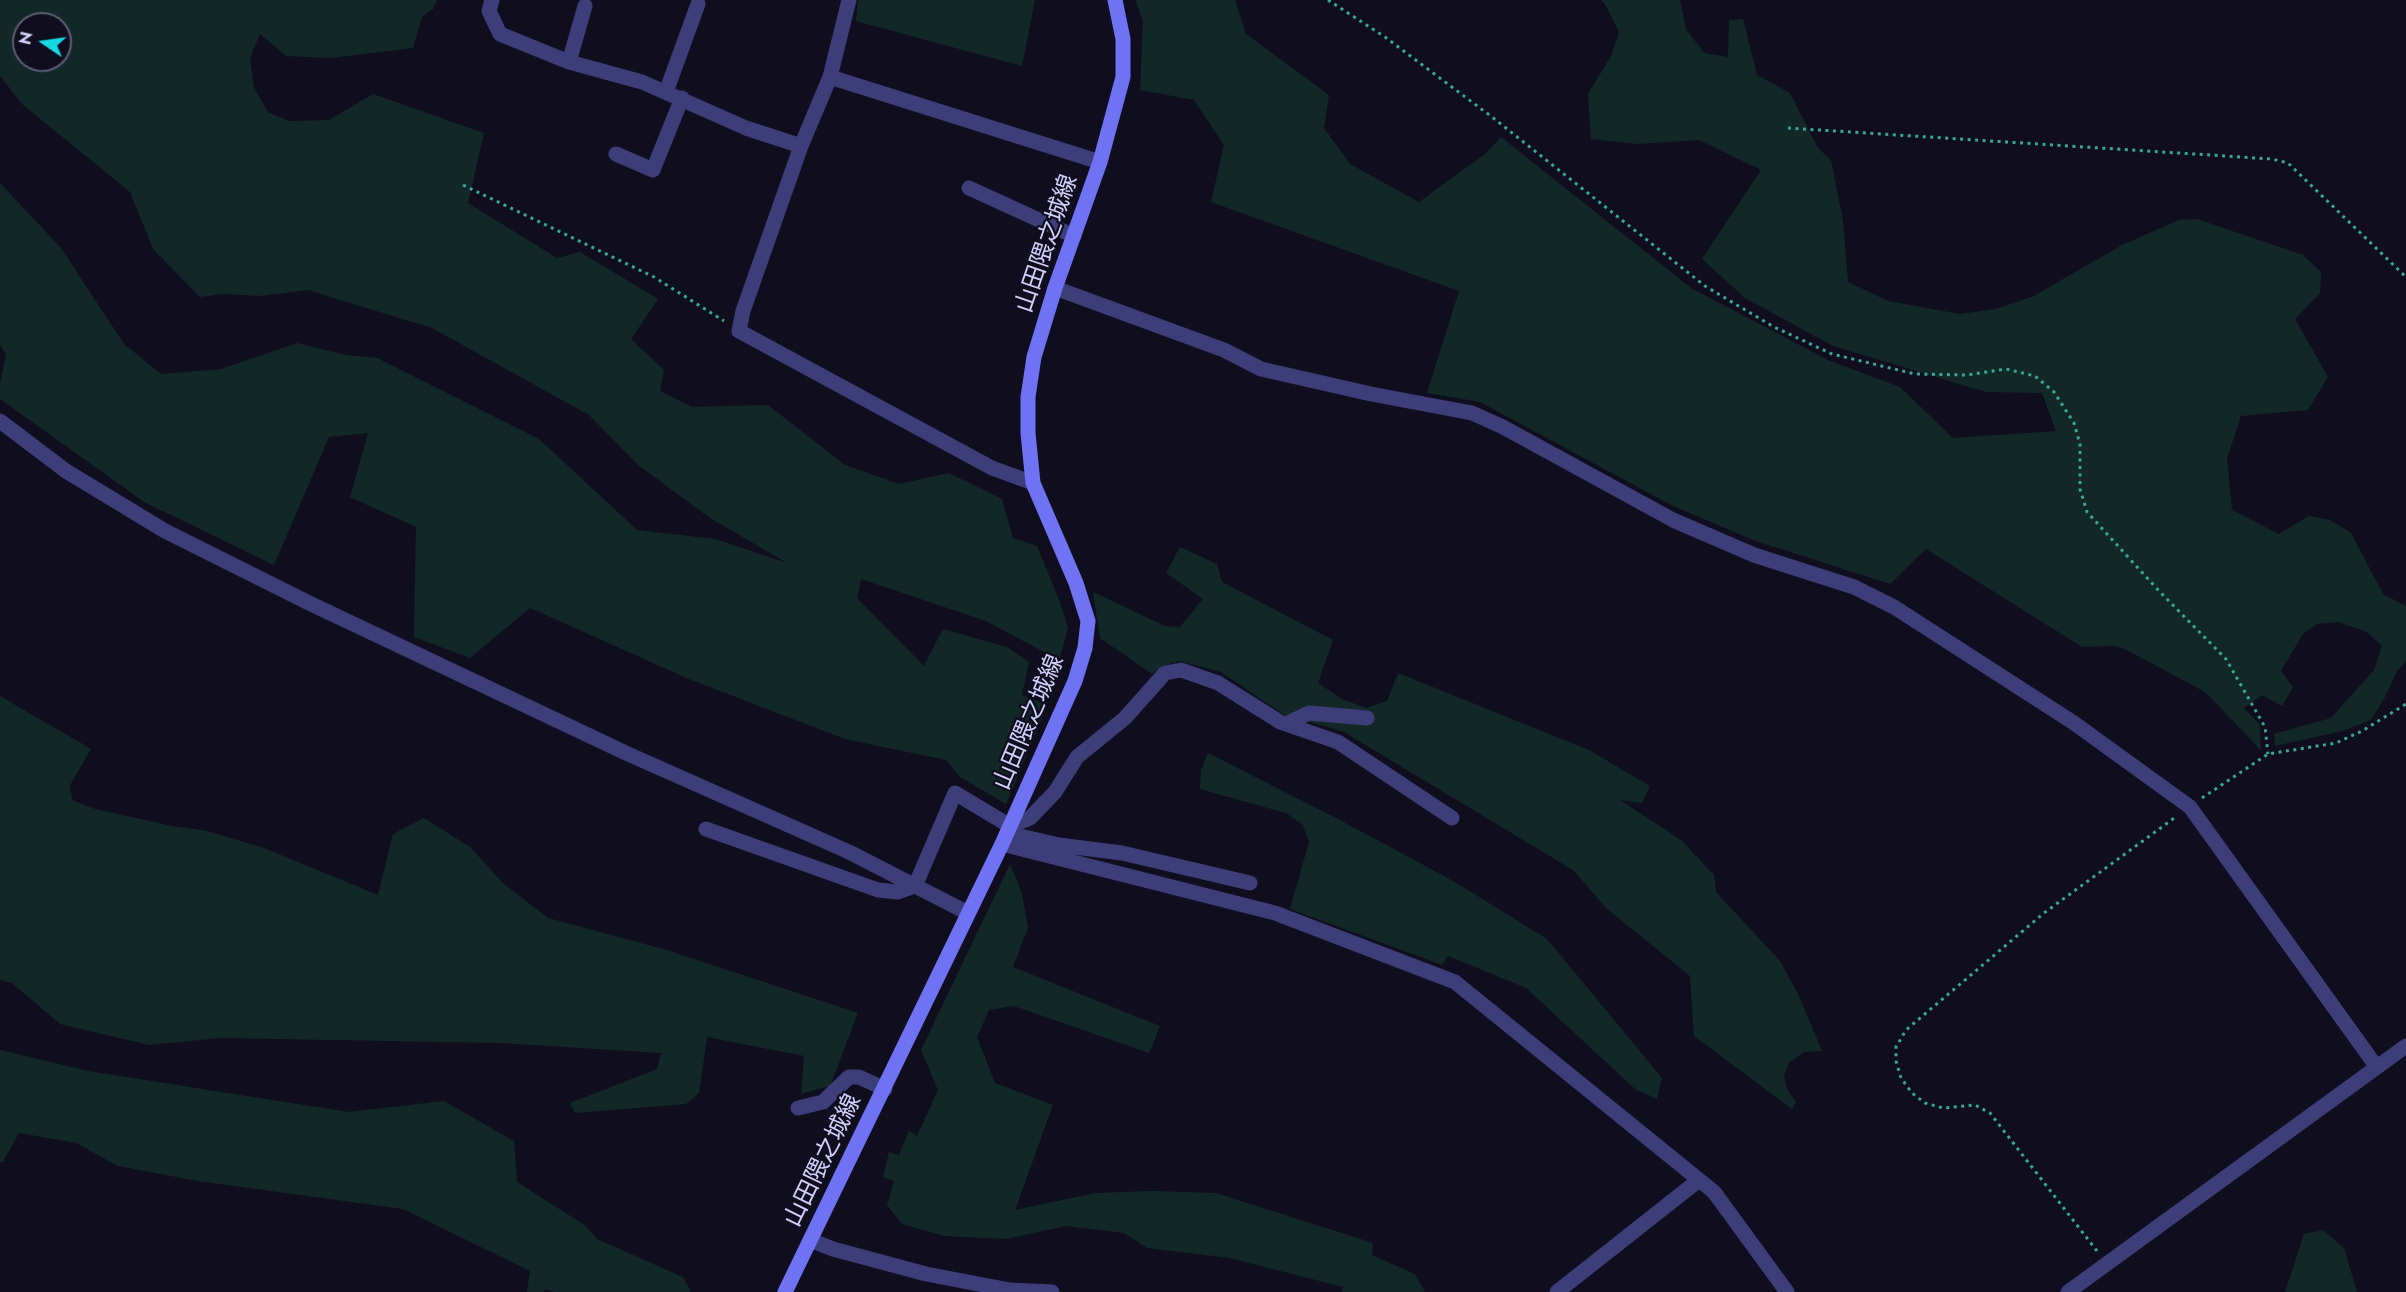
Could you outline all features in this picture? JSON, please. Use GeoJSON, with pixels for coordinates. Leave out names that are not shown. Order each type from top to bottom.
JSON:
{"type":"FeatureCollection","features":[{"type":"Feature","properties":{"kind":"main road","name":"山田隈之城線"},"geometry":{"type":"LineString","coordinates":[[785,1292],[1007,835],[1075,681],[1085,648],[1088,621],[1076,583],[1033,483],[1028,433],[1028,397],[1035,357],[1055,288],[1100,162],[1123,77],[1123,39],[1115,0]]}},
{"type":"Feature","properties":{"kind":"street"},"geometry":{"type":"LineString","coordinates":[[492,0],[489,11],[500,34],[568,62],[642,82],[746,128],[801,146]]}},
{"type":"Feature","properties":{"kind":"street"},"geometry":{"type":"LineString","coordinates":[[849,0],[830,77],[801,146],[743,311],[739,331],[992,468],[1033,483]]}},
{"type":"Feature","properties":{"kind":"street"},"geometry":{"type":"LineString","coordinates":[[666,92],[698,4]]}},
{"type":"Feature","properties":{"kind":"street"},"geometry":{"type":"LineString","coordinates":[[568,62],[585,6]]}},
{"type":"Feature","properties":{"kind":"street"},"geometry":{"type":"LineString","coordinates":[[830,77],[1100,162]]}},
{"type":"Feature","properties":{"kind":"street"},"geometry":{"type":"LineString","coordinates":[[616,154],[653,170],[682,98]]}},
{"type":"Feature","properties":{"kind":"street"},"geometry":{"type":"LineString","coordinates":[[969,188],[1074,236]]}},
{"type":"Feature","properties":{"kind":"street"},"geometry":{"type":"LineString","coordinates":[[1055,288],[1224,350],[1261,369],[1371,394],[1472,412],[1673,520],[1754,555],[1854,586],[1894,607],[2074,723],[2190,807],[2376,1066]]}},
{"type":"Feature","properties":{"kind":"street"},"geometry":{"type":"LineString","coordinates":[[0,421],[66,471],[165,531],[309,603],[628,754],[849,852],[968,913]]}},
{"type":"Feature","properties":{"kind":"street"},"geometry":{"type":"LineString","coordinates":[[1007,835],[1030,818],[1055,792],[1077,756],[1125,718],[1165,673],[1181,670],[1218,684],[1286,724],[1338,742],[1452,818]]}},
{"type":"Feature","properties":{"kind":"street"},"geometry":{"type":"LineString","coordinates":[[1286,724],[1309,713],[1367,718]]}},
{"type":"Feature","properties":{"kind":"street"},"geometry":{"type":"LineString","coordinates":[[706,829],[878,890],[897,892],[915,886],[955,793],[1007,835],[1275,913],[1455,982],[1714,1192],[1787,1292]]}},
{"type":"Feature","properties":{"kind":"street"},"geometry":{"type":"LineString","coordinates":[[1007,835],[1059,845],[1122,853],[1250,883]]}},
{"type":"Feature","properties":{"kind":"street"},"geometry":{"type":"LineString","coordinates":[[2068,1292],[2406,1046]]}},
{"type":"Feature","properties":{"kind":"street"},"geometry":{"type":"LineString","coordinates":[[798,1108],[823,1102],[849,1077],[859,1077],[885,1089]]}},
{"type":"Feature","properties":{"kind":"street"},"geometry":{"type":"LineString","coordinates":[[1557,1292],[1598,1262],[1607,1251],[1699,1180]]}},
{"type":"Feature","properties":{"kind":"street"},"geometry":{"type":"LineString","coordinates":[[810,1240],[832,1250],[926,1274],[1010,1290],[1052,1292]]}},
{"type":"Feature","properties":{"kind":"path"},"geometry":{"type":"LineString","coordinates":[[1328,0],[1385,37],[1492,117],[1705,286],[1774,327],[1832,354],[1915,374],[1967,375],[2006,369],[2035,376],[2054,392],[2074,423],[2080,444],[2080,489],[2087,512],[2158,591],[2226,659],[2265,727],[2268,754]]}},
{"type":"Feature","properties":{"kind":"path"},"geometry":{"type":"LineString","coordinates":[[1788,128],[2272,159],[2288,163],[2406,278]]}},
{"type":"Feature","properties":{"kind":"path"},"geometry":{"type":"LineString","coordinates":[[463,185],[654,277],[739,331]]}},
{"type":"Feature","properties":{"kind":"path"},"geometry":{"type":"LineString","coordinates":[[2106,1263],[1990,1113],[1976,1105],[1943,1108],[1925,1103],[1912,1093],[1901,1078],[1896,1061],[1896,1047],[1906,1030],[2044,913],[2190,807],[2268,754],[2336,743],[2362,731],[2406,704]]}},
{"type":"Feature","properties":{"kind":"green space"},"geometry":{"type":"Polygon","coordinates":[[[0,0],[437,0],[433,9],[422,17],[413,48],[331,58],[286,56],[260,34],[250,58],[254,88],[268,112],[289,121],[329,120],[373,94],[484,133],[468,203],[557,258],[580,252],[658,299],[631,339],[664,370],[660,391],[692,407],[768,405],[845,465],[899,484],[949,473],[1002,499],[1013,538],[1037,546],[1060,602],[1068,628],[1059,660],[986,621],[861,579],[857,598],[924,666],[943,629],[1007,647],[1029,662],[1022,695],[1047,705],[1006,804],[960,777],[946,760],[845,739],[689,679],[530,608],[470,658],[414,637],[416,527],[350,497],[368,433],[329,437],[274,565],[144,502],[0,399],[0,383],[6,355],[0,345],[0,183],[61,248],[124,344],[161,374],[221,369],[297,343],[346,355],[377,358],[539,439],[637,530],[715,539],[787,563],[710,518],[638,465],[589,415],[432,328],[308,290],[261,296],[222,294],[200,297],[153,249],[130,192],[22,104],[0,76],[0,0]]]}},
{"type":"Feature","properties":{"kind":"green space"},"geometry":{"type":"Polygon","coordinates":[[[858,0],[1035,0],[1022,66],[856,21],[858,0]]]}},
{"type":"Feature","properties":{"kind":"green space"},"geometry":{"type":"Polygon","coordinates":[[[1135,0],[1235,0],[1246,34],[1329,95],[1324,128],[1350,164],[1419,202],[1485,154],[1501,137],[1691,288],[1830,361],[1900,387],[1953,438],[2056,431],[2042,393],[1986,392],[1833,346],[1745,298],[1702,259],[1761,170],[1699,140],[1638,144],[1591,139],[1588,94],[1611,56],[1619,32],[1601,0],[1680,0],[1686,29],[1704,53],[1728,57],[1729,20],[1743,19],[1757,75],[1790,93],[1818,148],[1831,160],[1843,221],[1848,282],[1888,301],[1960,314],[1996,309],[2034,296],[2122,245],[2179,220],[2197,219],[2303,255],[2321,272],[2320,293],[2295,319],[2328,377],[2308,410],[2241,416],[2227,459],[2232,510],[2279,534],[2309,516],[2330,520],[2351,533],[2383,594],[2406,606],[2406,661],[2397,671],[2371,720],[2343,731],[2275,746],[2274,734],[2331,718],[2374,670],[2382,646],[2367,632],[2338,622],[2317,624],[2303,634],[2281,671],[2293,687],[2282,706],[2262,695],[2244,708],[2260,725],[2261,750],[2205,692],[2125,649],[2115,646],[2082,647],[1926,549],[1890,584],[1753,540],[1671,505],[1480,402],[1427,393],[1459,291],[1211,202],[1224,145],[1194,100],[1140,90],[1143,21],[1135,0]]]}},
{"type":"Feature","properties":{"kind":"green space"},"geometry":{"type":"Polygon","coordinates":[[[1180,547],[1217,564],[1222,582],[1333,640],[1318,683],[1342,699],[1366,708],[1387,701],[1398,673],[1589,750],[1650,786],[1642,803],[1620,800],[1681,840],[1714,875],[1716,892],[1780,961],[1798,994],[1822,1051],[1804,1052],[1789,1063],[1784,1076],[1787,1089],[1796,1102],[1792,1109],[1694,1036],[1690,976],[1607,909],[1573,870],[1344,732],[1283,714],[1221,672],[1179,661],[1162,666],[1152,674],[1100,638],[1093,592],[1165,626],[1180,627],[1203,599],[1166,573],[1180,547]]]}},
{"type":"Feature","properties":{"kind":"green space"},"geometry":{"type":"Polygon","coordinates":[[[0,696],[91,749],[70,785],[72,800],[95,809],[172,826],[207,831],[264,848],[378,895],[393,834],[424,818],[470,847],[503,883],[548,918],[667,950],[858,1013],[830,1086],[801,1094],[804,1056],[707,1037],[699,1093],[686,1104],[575,1113],[570,1103],[657,1069],[661,1053],[501,1043],[221,1038],[149,1045],[60,1024],[12,983],[0,980],[0,696]]]}},
{"type":"Feature","properties":{"kind":"green space"},"geometry":{"type":"Polygon","coordinates":[[[1208,753],[1455,882],[1547,939],[1662,1078],[1657,1099],[1635,1089],[1526,988],[1448,956],[1442,965],[1290,909],[1309,842],[1303,825],[1286,813],[1200,789],[1201,770],[1208,753]]]}},
{"type":"Feature","properties":{"kind":"green space"},"geometry":{"type":"Polygon","coordinates":[[[1010,864],[1022,893],[1028,928],[1013,967],[1160,1026],[1149,1053],[1014,1006],[989,1010],[977,1037],[995,1083],[1053,1105],[1015,1210],[1095,1193],[1153,1191],[1216,1193],[1373,1243],[1372,1255],[1415,1274],[1425,1292],[1342,1292],[1343,1287],[1230,1258],[1147,1248],[1124,1233],[1066,1226],[1006,1239],[944,1236],[902,1224],[887,1205],[894,1181],[883,1177],[889,1152],[899,1155],[909,1131],[917,1136],[938,1090],[921,1050],[1010,864]]]}},
{"type":"Feature","properties":{"kind":"green space"},"geometry":{"type":"Polygon","coordinates":[[[0,1050],[88,1071],[348,1112],[444,1101],[514,1141],[517,1182],[586,1226],[597,1239],[683,1277],[691,1292],[554,1292],[545,1289],[544,1292],[527,1292],[530,1271],[403,1209],[198,1181],[118,1166],[76,1143],[19,1133],[3,1162],[0,1162],[0,1050]]]}},
{"type":"Feature","properties":{"kind":"green space"},"geometry":{"type":"Polygon","coordinates":[[[2323,1230],[2344,1248],[2357,1292],[2285,1292],[2304,1234],[2323,1230]]]}}]}
